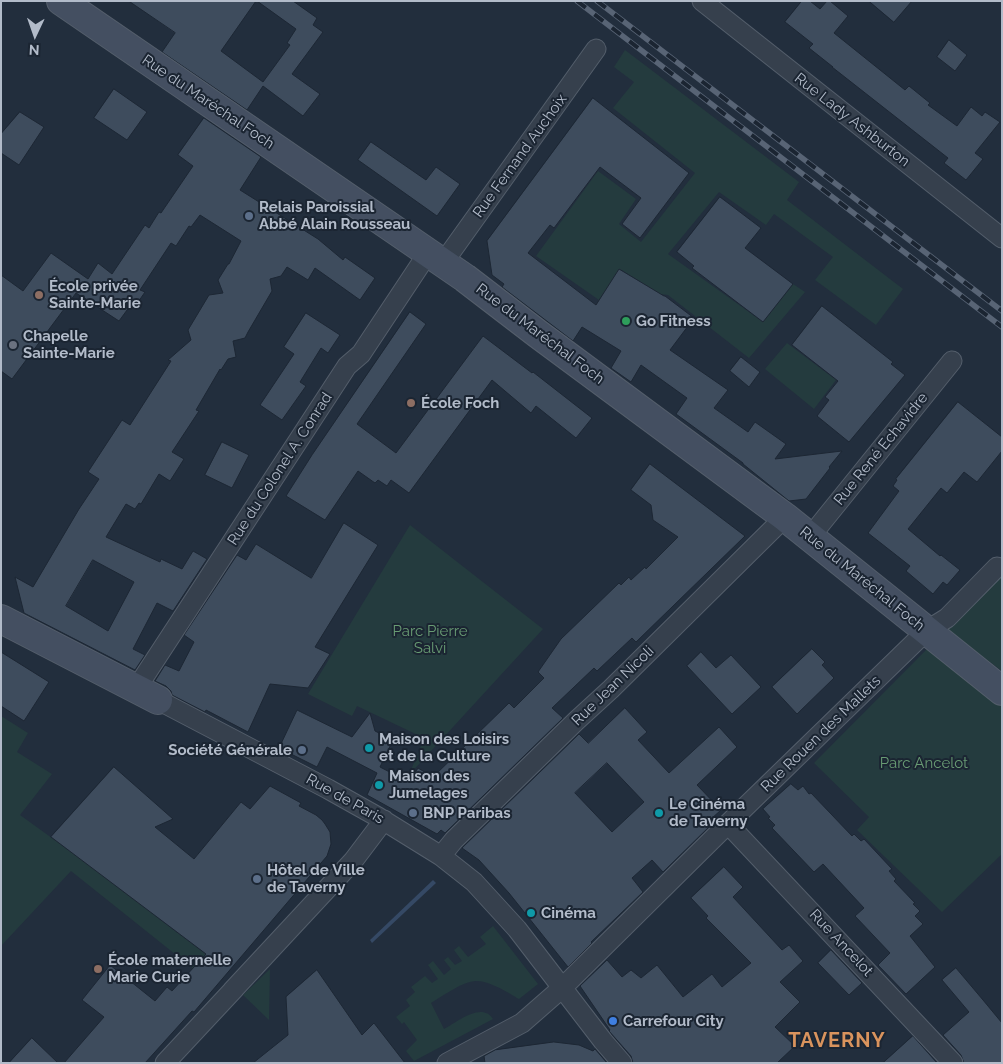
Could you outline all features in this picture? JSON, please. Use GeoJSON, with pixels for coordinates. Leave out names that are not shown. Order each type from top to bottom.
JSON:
{"type":"FeatureCollection","features":[{"type":"Feature","properties":{"kind":"street","name":"Rue du Maréchal Foch"},"geometry":{"type":"LineString","coordinates":[[61,1],[436,258],[785,516],[1002,691]]}},
{"type":"Feature","properties":{"kind":"street","name":"Rue Lady Ashburton"},"geometry":{"type":"LineString","coordinates":[[702,1],[1002,238]]}},
{"type":"Feature","properties":{"kind":"street","name":"Rue Fernand Auchoix"},"geometry":{"type":"LineString","coordinates":[[436,258],[596,49]]}},
{"type":"Feature","properties":{"kind":"street","name":"Rue du Colonel A. Conrad"},"geometry":{"type":"LineString","coordinates":[[147,694],[347,366],[360,354],[436,258]]}},
{"type":"Feature","properties":{"kind":"street","name":"Rue René Echavidre"},"geometry":{"type":"LineString","coordinates":[[810,537],[952,361]]}},
{"type":"Feature","properties":{"kind":"street","name":"Rue Jean Nicoli"},"geometry":{"type":"LineString","coordinates":[[441,856],[454,840],[611,689],[785,516]]}},
{"type":"Feature","properties":{"kind":"street","name":"Rue Rouen des Mallets"},"geometry":{"type":"LineString","coordinates":[[447,1063],[522,1023],[562,988],[926,631],[947,618],[997,567]]}},
{"type":"Feature","properties":{"kind":"street","name":"Rue de Paris"},"geometry":{"type":"LineString","coordinates":[[1,619],[328,789],[384,820],[441,856],[474,882],[505,915],[622,1063]]}},
{"type":"Feature","properties":{"kind":"street"},"geometry":{"type":"LineString","coordinates":[[165,1063],[353,861],[384,820]]}},
{"type":"Feature","properties":{"kind":"street","name":"Rue Ancelot"},"geometry":{"type":"LineString","coordinates":[[728,824],[953,1063]]}},
{"type":"Feature","properties":{"kind":"green space"},"geometry":{"type":"Polygon","coordinates":[[[625,50],[799,182],[787,200],[903,289],[876,325],[815,280],[833,257],[774,214],[766,225],[719,192],[668,254],[763,322],[793,284],[805,292],[749,358],[668,295],[660,294],[620,269],[599,300],[536,256],[598,171],[636,199],[619,224],[641,242],[695,173],[613,108],[634,82],[614,67],[625,50]]]}},
{"type":"Feature","properties":{"kind":"green space"},"geometry":{"type":"Polygon","coordinates":[[[787,343],[836,380],[814,409],[765,369],[787,343]]]}},
{"type":"Feature","properties":{"kind":"green space","name":"Parc Pierre Salvi"},"geometry":{"type":"Polygon","coordinates":[[[410,525],[543,629],[409,775],[424,738],[357,706],[352,716],[308,694],[410,525]]]}},
{"type":"Feature","properties":{"kind":"green space"},"geometry":{"type":"Polygon","coordinates":[[[1002,574],[1002,671],[947,630],[1002,574]]]}},
{"type":"Feature","properties":{"kind":"green space","name":"Parc Ancelot"},"geometry":{"type":"Polygon","coordinates":[[[927,649],[1002,707],[1002,854],[942,912],[857,830],[869,817],[814,763],[927,649]]]}},
{"type":"Feature","properties":{"kind":"green space"},"geometry":{"type":"Polygon","coordinates":[[[1,716],[28,733],[17,752],[52,774],[20,815],[228,971],[215,986],[71,871],[1,946],[1,716]]]}},
{"type":"Feature","properties":{"kind":"green space"},"geometry":{"type":"Polygon","coordinates":[[[493,926],[538,984],[519,999],[498,987],[481,981],[465,983],[447,993],[431,1003],[444,1029],[476,1012],[488,1014],[493,1019],[414,1061],[406,1051],[417,1040],[404,1022],[402,1024],[396,1017],[410,1006],[406,1000],[415,992],[411,987],[425,976],[432,983],[438,979],[428,965],[433,961],[444,975],[451,969],[444,960],[448,957],[455,965],[462,961],[454,950],[459,946],[468,957],[486,944],[480,937],[493,926]]]}},
{"type":"Feature","properties":{"kind":"green space"},"geometry":{"type":"Polygon","coordinates":[[[270,969],[269,1020],[243,995],[270,969]]]}},
{"type":"Feature","properties":{"kind":"water"},"geometry":{"type":"Polygon","coordinates":[[[433,880],[436,883],[372,943],[370,940],[433,880]]]}},
{"type":"Feature","properties":{"kind":"building"},"geometry":{"type":"Polygon","coordinates":[[[129,1],[256,1],[221,51],[263,82],[290,45],[287,43],[296,29],[257,1],[293,1],[317,18],[313,25],[323,32],[292,74],[320,94],[303,116],[263,86],[247,110],[162,52],[175,33],[129,1]]]}},
{"type":"Feature","properties":{"kind":"building"},"geometry":{"type":"Polygon","coordinates":[[[802,1],[810,1],[820,9],[827,1],[830,1],[848,16],[834,33],[905,90],[909,86],[930,103],[928,105],[957,126],[971,107],[982,116],[985,112],[1000,122],[975,153],[983,159],[966,180],[944,163],[948,158],[809,48],[813,44],[785,22],[802,1]]]}},
{"type":"Feature","properties":{"kind":"building"},"geometry":{"type":"Polygon","coordinates":[[[869,1],[912,1],[894,22],[869,1]]]}},
{"type":"Feature","properties":{"kind":"building"},"geometry":{"type":"Polygon","coordinates":[[[949,40],[967,55],[955,71],[937,57],[949,40]]]}},
{"type":"Feature","properties":{"kind":"building"},"geometry":{"type":"Polygon","coordinates":[[[114,89],[147,112],[127,140],[94,118],[114,89]]]}},
{"type":"Feature","properties":{"kind":"building"},"geometry":{"type":"Polygon","coordinates":[[[593,98],[689,173],[640,238],[622,224],[641,198],[600,167],[554,228],[550,225],[528,253],[596,305],[619,269],[665,296],[694,318],[670,350],[728,390],[714,408],[748,432],[755,422],[786,444],[775,459],[842,451],[806,499],[789,501],[743,463],[676,414],[687,398],[641,365],[631,382],[611,368],[621,351],[582,327],[573,341],[502,287],[504,284],[492,275],[487,241],[593,98]]]}},
{"type":"Feature","properties":{"kind":"building"},"geometry":{"type":"Polygon","coordinates":[[[20,112],[44,127],[19,165],[1,153],[1,134],[20,112]]]}},
{"type":"Feature","properties":{"kind":"building"},"geometry":{"type":"Polygon","coordinates":[[[204,118],[261,157],[240,190],[318,239],[343,260],[345,257],[375,278],[360,300],[315,268],[308,280],[287,267],[281,276],[270,279],[272,291],[245,338],[233,341],[236,357],[228,359],[220,369],[196,410],[199,411],[172,452],[184,459],[170,481],[159,474],[141,504],[139,503],[135,509],[126,504],[106,537],[160,562],[161,559],[182,569],[193,551],[207,559],[173,611],[157,603],[133,649],[145,655],[135,670],[24,613],[15,577],[33,587],[99,479],[88,472],[122,420],[130,425],[171,361],[168,360],[191,340],[188,330],[209,295],[223,293],[218,280],[241,241],[200,215],[191,227],[189,226],[176,246],[171,243],[140,290],[145,292],[134,308],[130,306],[119,321],[76,293],[12,379],[1,371],[1,275],[23,291],[51,253],[88,279],[98,263],[112,274],[145,225],[149,228],[193,166],[178,155],[204,118]],[[93,560],[66,606],[108,631],[134,582],[93,560]]]}},
{"type":"Feature","properties":{"kind":"building"},"geometry":{"type":"Polygon","coordinates":[[[371,142],[426,180],[436,167],[460,184],[437,216],[358,160],[371,142]]]}},
{"type":"Feature","properties":{"kind":"building"},"geometry":{"type":"Polygon","coordinates":[[[720,197],[761,228],[745,248],[793,284],[763,322],[692,268],[694,266],[677,252],[720,197]]]}},
{"type":"Feature","properties":{"kind":"building"},"geometry":{"type":"Polygon","coordinates":[[[822,306],[893,362],[891,364],[905,375],[849,442],[817,416],[829,400],[825,397],[838,381],[792,345],[822,306]]]}},
{"type":"Feature","properties":{"kind":"building"},"geometry":{"type":"Polygon","coordinates":[[[410,312],[426,324],[357,424],[396,453],[483,336],[592,418],[576,438],[536,406],[531,413],[492,380],[409,493],[391,480],[387,486],[378,480],[375,483],[358,471],[325,520],[286,496],[410,312]]]}},
{"type":"Feature","properties":{"kind":"building"},"geometry":{"type":"Polygon","coordinates":[[[306,313],[340,335],[328,353],[321,348],[300,382],[306,386],[282,420],[260,405],[294,354],[284,347],[306,313]]]}},
{"type":"Feature","properties":{"kind":"building"},"geometry":{"type":"Polygon","coordinates":[[[741,357],[760,372],[749,387],[730,371],[741,357]]]}},
{"type":"Feature","properties":{"kind":"building"},"geometry":{"type":"Polygon","coordinates":[[[958,402],[1002,437],[1002,451],[977,482],[964,472],[947,493],[941,488],[908,529],[960,570],[947,585],[943,582],[933,594],[906,571],[910,566],[868,533],[899,491],[893,486],[896,479],[958,402]]]}},
{"type":"Feature","properties":{"kind":"building"},"geometry":{"type":"Polygon","coordinates":[[[222,442],[249,455],[232,488],[205,475],[222,442]]]}},
{"type":"Feature","properties":{"kind":"building"},"geometry":{"type":"Polygon","coordinates":[[[650,464],[745,536],[636,642],[632,638],[597,671],[594,668],[552,708],[563,718],[445,833],[441,830],[437,834],[367,795],[377,773],[327,747],[317,767],[279,748],[297,710],[352,737],[370,713],[375,731],[393,740],[380,767],[409,782],[418,768],[433,777],[509,703],[514,708],[544,678],[538,672],[561,639],[619,583],[621,585],[629,577],[631,580],[645,567],[646,569],[678,537],[653,520],[651,505],[631,490],[650,464]]]}},
{"type":"Feature","properties":{"kind":"building"},"geometry":{"type":"Polygon","coordinates":[[[344,523],[378,545],[315,647],[330,654],[308,688],[270,684],[248,732],[172,695],[166,686],[155,681],[165,665],[179,671],[194,642],[184,635],[237,555],[246,560],[256,544],[311,578],[344,523]]]}},
{"type":"Feature","properties":{"kind":"building"},"geometry":{"type":"Polygon","coordinates":[[[812,649],[825,662],[822,665],[834,678],[797,714],[772,687],[812,649]]]}},
{"type":"Feature","properties":{"kind":"building"},"geometry":{"type":"Polygon","coordinates":[[[1,652],[49,682],[24,721],[1,706],[1,652]]]}},
{"type":"Feature","properties":{"kind":"building"},"geometry":{"type":"Polygon","coordinates":[[[701,652],[716,668],[731,655],[761,687],[732,714],[687,666],[701,652]]]}},
{"type":"Feature","properties":{"kind":"building"},"geometry":{"type":"Polygon","coordinates":[[[625,708],[647,732],[638,740],[669,773],[719,727],[737,747],[697,785],[721,810],[711,819],[714,822],[663,872],[652,860],[632,878],[643,892],[568,967],[509,893],[479,860],[462,848],[579,734],[588,743],[625,708]],[[607,763],[575,793],[612,832],[644,802],[607,763]]]}},
{"type":"Feature","properties":{"kind":"building"},"geometry":{"type":"Polygon","coordinates":[[[114,767],[173,819],[155,827],[194,859],[241,802],[250,809],[270,786],[301,803],[299,806],[322,820],[330,832],[331,844],[327,856],[194,1012],[192,1011],[145,1063],[64,1063],[104,1017],[82,1000],[110,965],[155,1001],[167,987],[172,991],[206,954],[51,837],[114,767]]]}},
{"type":"Feature","properties":{"kind":"building"},"geometry":{"type":"Polygon","coordinates":[[[791,784],[798,790],[803,786],[852,836],[854,834],[861,841],[864,839],[892,869],[889,871],[896,879],[894,881],[920,911],[915,916],[923,924],[910,936],[935,967],[906,994],[878,965],[890,953],[855,916],[864,908],[823,864],[814,872],[772,828],[775,825],[763,809],[791,784]]]}},
{"type":"Feature","properties":{"kind":"building"},"geometry":{"type":"Polygon","coordinates":[[[724,867],[743,887],[733,897],[782,950],[789,945],[803,961],[780,982],[800,1002],[775,1027],[795,1046],[777,1063],[633,1063],[631,1056],[609,1031],[580,986],[607,960],[622,977],[631,970],[641,978],[657,965],[683,997],[712,974],[722,987],[751,963],[706,918],[708,916],[691,898],[724,867]]]}},
{"type":"Feature","properties":{"kind":"building"},"geometry":{"type":"Polygon","coordinates":[[[831,950],[862,983],[849,995],[818,963],[831,950]]]}},
{"type":"Feature","properties":{"kind":"building"},"geometry":{"type":"Polygon","coordinates":[[[956,968],[1002,1023],[1002,1063],[964,1063],[961,1055],[943,1035],[969,1012],[942,980],[956,968]]]}},
{"type":"Feature","properties":{"kind":"building"},"geometry":{"type":"Polygon","coordinates":[[[317,970],[362,1035],[374,1023],[405,1063],[253,1063],[288,1035],[286,997],[317,970]]]}},
{"type":"Feature","properties":{"kind":"building"},"geometry":{"type":"Polygon","coordinates":[[[913,1036],[937,1063],[883,1063],[913,1036]]]}},
{"type":"Feature","properties":{"kind":"building"},"geometry":{"type":"Polygon","coordinates":[[[32,1038],[58,1063],[9,1063],[32,1038]]]}},
{"type":"Feature","properties":{"kind":"building"},"geometry":{"type":"Polygon","coordinates":[[[554,1042],[579,1045],[593,1051],[595,1049],[607,1063],[485,1063],[484,1056],[495,1050],[554,1042]]]}},
{"type":"Feature","properties":{"kind":"railway"},"geometry":{"type":"LineString","coordinates":[[577,1],[1002,327]]}},
{"type":"Feature","properties":{"kind":"railway"},"geometry":{"type":"LineString","coordinates":[[597,1],[1002,311]]}},
{"type":"Feature","properties":{"kind":"place","name":"Relais Paroissial Abbé Alain Rousseau"},"geometry":{"type":"Point","coordinates":[249,216]}},
{"type":"Feature","properties":{"kind":"place","name":"École privée Sainte-Marie"},"geometry":{"type":"Point","coordinates":[39,295]}},
{"type":"Feature","properties":{"kind":"place","name":"Go Fitness"},"geometry":{"type":"Point","coordinates":[626,321]}},
{"type":"Feature","properties":{"kind":"place","name":"Chapelle Sainte-Marie"},"geometry":{"type":"Point","coordinates":[13,345]}},
{"type":"Feature","properties":{"kind":"place","name":"École Foch"},"geometry":{"type":"Point","coordinates":[411,403]}},
{"type":"Feature","properties":{"kind":"place","name":"Maison des Loisirs et de la Culture"},"geometry":{"type":"Point","coordinates":[369,748]}},
{"type":"Feature","properties":{"kind":"place","name":"Société Générale"},"geometry":{"type":"Point","coordinates":[302,750]}},
{"type":"Feature","properties":{"kind":"place","name":"Maison des Jumelages"},"geometry":{"type":"Point","coordinates":[379,785]}},
{"type":"Feature","properties":{"kind":"place","name":"BNP Paribas"},"geometry":{"type":"Point","coordinates":[413,813]}},
{"type":"Feature","properties":{"kind":"place","name":"Le Cinéma de Taverny"},"geometry":{"type":"Point","coordinates":[659,813]}},
{"type":"Feature","properties":{"kind":"place","name":"Hôtel de Ville de Taverny"},"geometry":{"type":"Point","coordinates":[257,879]}},
{"type":"Feature","properties":{"kind":"place","name":"Cinéma"},"geometry":{"type":"Point","coordinates":[531,913]}},
{"type":"Feature","properties":{"kind":"place","name":"École maternelle Marie Curie"},"geometry":{"type":"Point","coordinates":[98,969]}},
{"type":"Feature","properties":{"kind":"place","name":"Carrefour City"},"geometry":{"type":"Point","coordinates":[613,1021]}},
{"type":"Feature","properties":{"kind":"district","name":"TAVERNY"},"geometry":{"type":"Point","coordinates":[837,1041]}}]}
